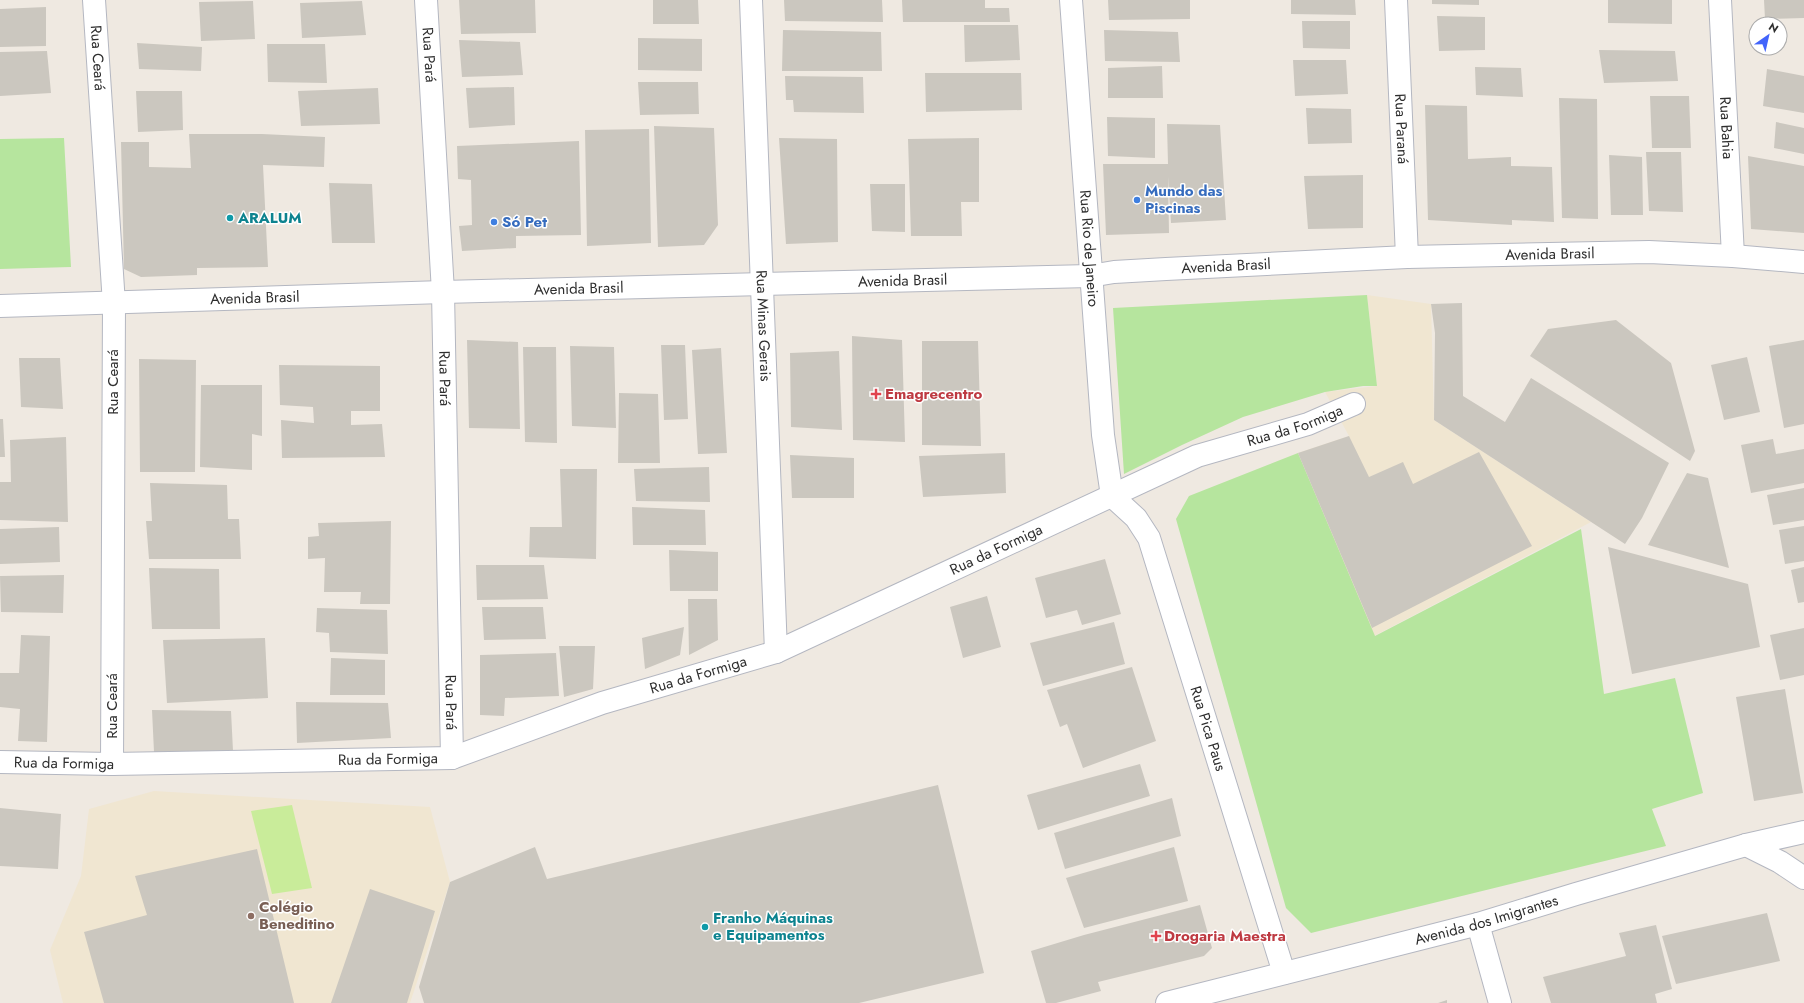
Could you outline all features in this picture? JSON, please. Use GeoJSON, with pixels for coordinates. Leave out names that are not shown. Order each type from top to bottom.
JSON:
{"type":"FeatureCollection","features":[{"type":"Feature","properties":{"kind":"street","name":"Rua Ceará"},"geometry":{"type":"LineString","coordinates":[[94,0],[114,304],[112,764]]}},
{"type":"Feature","properties":{"kind":"street","name":"Rua Pará"},"geometry":{"type":"LineString","coordinates":[[426,0],[444,292],[452,758]]}},
{"type":"Feature","properties":{"kind":"street","name":"Rua Minas Gerais"},"geometry":{"type":"LineString","coordinates":[[751,0],[760,285],[776,652]]}},
{"type":"Feature","properties":{"kind":"street","name":"Rua Rio de Janeiro"},"geometry":{"type":"LineString","coordinates":[[1071,0],[1090,276],[1103,435],[1112,496]]}},
{"type":"Feature","properties":{"kind":"street","name":"Rua Paraná"},"geometry":{"type":"LineString","coordinates":[[1396,0],[1407,257]]}},
{"type":"Feature","properties":{"kind":"street","name":"Rua Bahia"},"geometry":{"type":"LineString","coordinates":[[1720,0],[1733,256]]}},
{"type":"Feature","properties":{"kind":"street","name":"Avenida Brasil"},"geometry":{"type":"LineString","coordinates":[[0,306],[114,304],[444,292],[1090,276],[1114,272],[1407,257],[1649,252],[1733,256],[1804,262]]}},
{"type":"Feature","properties":{"kind":"street","name":"Rua da Formiga"},"geometry":{"type":"LineString","coordinates":[[0,762],[112,764],[452,758],[602,703],[776,652],[1197,456],[1308,424],[1354,404]]}},
{"type":"Feature","properties":{"kind":"street","name":"Rua Pica Paus"},"geometry":{"type":"LineString","coordinates":[[1112,496],[1136,518],[1149,538],[1284,973]]}},
{"type":"Feature","properties":{"kind":"street","name":"Avenida dos Imigrantes"},"geometry":{"type":"LineString","coordinates":[[1167,1003],[1478,924],[1746,845],[1804,832]]}},
{"type":"Feature","properties":{"kind":"street"},"geometry":{"type":"LineString","coordinates":[[1746,845],[1780,862],[1804,878]]}},
{"type":"Feature","properties":{"kind":"street"},"geometry":{"type":"LineString","coordinates":[[1478,924],[1500,1003]]}},
{"type":"Feature","properties":{"kind":"shaded area"},"geometry":{"type":"Polygon","coordinates":[[[1367,295],[1431,304],[1434,420],[1591,522],[1374,636],[1298,453],[1349,436],[1325,392],[1377,386],[1367,295]]]}},
{"type":"Feature","properties":{"kind":"shaded area","name":"Colégio Beneditino"},"geometry":{"type":"Polygon","coordinates":[[[154,791],[430,807],[450,882],[410,1003],[63,1003],[50,950],[81,876],[89,809],[154,791]]]}},
{"type":"Feature","properties":{"kind":"green space"},"geometry":{"type":"Polygon","coordinates":[[[64,138],[71,267],[0,269],[0,139],[64,138]]]}},
{"type":"Feature","properties":{"kind":"green space"},"geometry":{"type":"Polygon","coordinates":[[[1367,295],[1377,386],[1363,386],[1325,392],[1243,417],[1124,474],[1113,308],[1367,295]]]}},
{"type":"Feature","properties":{"kind":"green space"},"geometry":{"type":"Polygon","coordinates":[[[1298,453],[1375,636],[1581,529],[1604,694],[1675,678],[1703,793],[1652,809],[1666,846],[1311,933],[1286,908],[1176,519],[1189,496],[1298,453]]]}},
{"type":"Feature","properties":{"kind":"green space"},"geometry":{"type":"Polygon","coordinates":[[[292,805],[312,888],[272,894],[251,811],[292,805]]]}},
{"type":"Feature","properties":{"kind":"building"},"geometry":{"type":"Polygon","coordinates":[[[459,0],[535,0],[536,33],[461,34],[459,0]]]}},
{"type":"Feature","properties":{"kind":"building"},"geometry":{"type":"Polygon","coordinates":[[[653,0],[698,0],[699,24],[653,24],[653,0]]]}},
{"type":"Feature","properties":{"kind":"building"},"geometry":{"type":"Polygon","coordinates":[[[784,0],[882,0],[883,22],[785,21],[784,0]]]}},
{"type":"Feature","properties":{"kind":"building"},"geometry":{"type":"Polygon","coordinates":[[[902,0],[985,0],[985,8],[1009,8],[1010,22],[903,22],[902,0]]]}},
{"type":"Feature","properties":{"kind":"building"},"geometry":{"type":"Polygon","coordinates":[[[1108,0],[1190,0],[1190,19],[1109,20],[1108,0]]]}},
{"type":"Feature","properties":{"kind":"building"},"geometry":{"type":"Polygon","coordinates":[[[1291,0],[1355,0],[1356,15],[1291,14],[1291,0]]]}},
{"type":"Feature","properties":{"kind":"building"},"geometry":{"type":"Polygon","coordinates":[[[1432,0],[1479,0],[1479,5],[1432,4],[1432,0]]]}},
{"type":"Feature","properties":{"kind":"building"},"geometry":{"type":"Polygon","coordinates":[[[1608,0],[1672,0],[1672,24],[1608,23],[1608,0]]]}},
{"type":"Feature","properties":{"kind":"building"},"geometry":{"type":"Polygon","coordinates":[[[1764,0],[1804,0],[1804,18],[1788,18],[1788,16],[1765,16],[1764,0]]]}},
{"type":"Feature","properties":{"kind":"building"},"geometry":{"type":"Polygon","coordinates":[[[253,1],[255,39],[201,41],[199,2],[253,1]]]}},
{"type":"Feature","properties":{"kind":"building"},"geometry":{"type":"Polygon","coordinates":[[[362,1],[366,35],[302,38],[300,3],[362,1]]]}},
{"type":"Feature","properties":{"kind":"building"},"geometry":{"type":"Polygon","coordinates":[[[46,7],[46,46],[0,47],[0,9],[46,7]]]}},
{"type":"Feature","properties":{"kind":"building"},"geometry":{"type":"Polygon","coordinates":[[[1437,16],[1485,17],[1485,50],[1439,51],[1437,16]]]}},
{"type":"Feature","properties":{"kind":"building"},"geometry":{"type":"Polygon","coordinates":[[[1302,21],[1350,21],[1350,49],[1303,48],[1302,21]]]}},
{"type":"Feature","properties":{"kind":"building"},"geometry":{"type":"Polygon","coordinates":[[[964,25],[1018,25],[1020,60],[965,62],[964,25]]]}},
{"type":"Feature","properties":{"kind":"building"},"geometry":{"type":"Polygon","coordinates":[[[783,30],[881,32],[882,71],[782,71],[783,30]]]}},
{"type":"Feature","properties":{"kind":"building"},"geometry":{"type":"Polygon","coordinates":[[[1104,30],[1178,32],[1180,62],[1105,61],[1104,30]]]}},
{"type":"Feature","properties":{"kind":"building"},"geometry":{"type":"Polygon","coordinates":[[[638,38],[702,39],[702,71],[638,70],[638,38]]]}},
{"type":"Feature","properties":{"kind":"building"},"geometry":{"type":"Polygon","coordinates":[[[459,40],[520,42],[523,75],[462,77],[459,40]]]}},
{"type":"Feature","properties":{"kind":"building"},"geometry":{"type":"Polygon","coordinates":[[[137,43],[202,47],[201,71],[139,69],[137,43]]]}},
{"type":"Feature","properties":{"kind":"building"},"geometry":{"type":"Polygon","coordinates":[[[267,44],[325,44],[327,83],[268,82],[267,44]]]}},
{"type":"Feature","properties":{"kind":"building"},"geometry":{"type":"Polygon","coordinates":[[[1599,50],[1675,51],[1678,81],[1604,83],[1599,50]]]}},
{"type":"Feature","properties":{"kind":"building"},"geometry":{"type":"Polygon","coordinates":[[[47,51],[51,93],[0,96],[0,52],[47,51]]]}},
{"type":"Feature","properties":{"kind":"building"},"geometry":{"type":"Polygon","coordinates":[[[1293,60],[1346,60],[1348,94],[1295,96],[1293,60]]]}},
{"type":"Feature","properties":{"kind":"building"},"geometry":{"type":"Polygon","coordinates":[[[1162,66],[1163,98],[1108,98],[1108,68],[1162,66]]]}},
{"type":"Feature","properties":{"kind":"building"},"geometry":{"type":"Polygon","coordinates":[[[1475,67],[1521,68],[1523,97],[1476,95],[1475,67]]]}},
{"type":"Feature","properties":{"kind":"building"},"geometry":{"type":"Polygon","coordinates":[[[1767,69],[1804,76],[1804,113],[1763,106],[1767,69]]]}},
{"type":"Feature","properties":{"kind":"building"},"geometry":{"type":"Polygon","coordinates":[[[925,73],[1021,73],[1022,110],[926,112],[925,73]]]}},
{"type":"Feature","properties":{"kind":"building"},"geometry":{"type":"Polygon","coordinates":[[[785,76],[863,77],[864,113],[794,112],[793,100],[786,100],[785,76]]]}},
{"type":"Feature","properties":{"kind":"building"},"geometry":{"type":"Polygon","coordinates":[[[638,82],[698,82],[699,114],[640,115],[638,82]]]}},
{"type":"Feature","properties":{"kind":"building"},"geometry":{"type":"Polygon","coordinates":[[[514,87],[515,125],[469,128],[466,88],[514,87]]]}},
{"type":"Feature","properties":{"kind":"building"},"geometry":{"type":"Polygon","coordinates":[[[378,88],[380,124],[301,126],[298,91],[378,88]]]}},
{"type":"Feature","properties":{"kind":"building"},"geometry":{"type":"Polygon","coordinates":[[[136,91],[182,91],[183,130],[138,132],[136,91]]]}},
{"type":"Feature","properties":{"kind":"building"},"geometry":{"type":"Polygon","coordinates":[[[1650,96],[1689,96],[1691,148],[1652,148],[1650,96]]]}},
{"type":"Feature","properties":{"kind":"building"},"geometry":{"type":"Polygon","coordinates":[[[1559,98],[1597,99],[1598,219],[1562,218],[1559,98]]]}},
{"type":"Feature","properties":{"kind":"building"},"geometry":{"type":"Polygon","coordinates":[[[1425,105],[1467,106],[1468,159],[1511,157],[1511,166],[1552,167],[1554,222],[1512,220],[1512,225],[1428,220],[1425,105]]]}},
{"type":"Feature","properties":{"kind":"building"},"geometry":{"type":"Polygon","coordinates":[[[1306,108],[1351,109],[1352,143],[1308,144],[1306,108]]]}},
{"type":"Feature","properties":{"kind":"building"},"geometry":{"type":"Polygon","coordinates":[[[1107,117],[1155,118],[1155,158],[1108,156],[1107,117]]]}},
{"type":"Feature","properties":{"kind":"building"},"geometry":{"type":"Polygon","coordinates":[[[1776,122],[1804,128],[1804,154],[1774,148],[1776,122]]]}},
{"type":"Feature","properties":{"kind":"building"},"geometry":{"type":"Polygon","coordinates":[[[1167,124],[1220,125],[1226,220],[1171,223],[1168,177],[1169,233],[1106,235],[1103,164],[1168,164],[1167,124]]]}},
{"type":"Feature","properties":{"kind":"building"},"geometry":{"type":"Polygon","coordinates":[[[654,126],[714,128],[718,225],[704,245],[658,247],[654,126]]]}},
{"type":"Feature","properties":{"kind":"building"},"geometry":{"type":"Polygon","coordinates":[[[649,129],[651,243],[587,246],[585,130],[649,129]]]}},
{"type":"Feature","properties":{"kind":"building"},"geometry":{"type":"Polygon","coordinates":[[[189,134],[262,134],[325,137],[324,167],[263,165],[268,267],[197,268],[197,275],[141,277],[124,269],[121,142],[149,142],[149,167],[191,168],[189,134]]]}},
{"type":"Feature","properties":{"kind":"building"},"geometry":{"type":"Polygon","coordinates":[[[779,138],[837,139],[838,242],[786,244],[779,138]]]}},
{"type":"Feature","properties":{"kind":"building"},"geometry":{"type":"Polygon","coordinates":[[[979,138],[979,202],[961,202],[962,236],[911,236],[908,139],[979,138]]]}},
{"type":"Feature","properties":{"kind":"building"},"geometry":{"type":"Polygon","coordinates":[[[579,141],[581,235],[516,236],[516,248],[462,251],[459,226],[472,225],[471,180],[458,179],[457,146],[579,141]]]}},
{"type":"Feature","properties":{"kind":"building"},"geometry":{"type":"Polygon","coordinates":[[[1646,152],[1681,152],[1683,212],[1649,211],[1646,152]]]}},
{"type":"Feature","properties":{"kind":"building"},"geometry":{"type":"Polygon","coordinates":[[[1609,155],[1642,157],[1643,215],[1611,215],[1609,155]]]}},
{"type":"Feature","properties":{"kind":"building"},"geometry":{"type":"Polygon","coordinates":[[[1748,156],[1804,166],[1804,233],[1751,229],[1748,156]]]}},
{"type":"Feature","properties":{"kind":"building"},"geometry":{"type":"Polygon","coordinates":[[[1363,175],[1363,228],[1308,229],[1304,176],[1363,175]]]}},
{"type":"Feature","properties":{"kind":"building"},"geometry":{"type":"Polygon","coordinates":[[[329,183],[372,184],[375,243],[332,243],[329,183]]]}},
{"type":"Feature","properties":{"kind":"building"},"geometry":{"type":"Polygon","coordinates":[[[870,184],[905,184],[905,232],[872,231],[870,184]]]}},
{"type":"Feature","properties":{"kind":"building"},"geometry":{"type":"Polygon","coordinates":[[[1462,303],[1463,396],[1505,422],[1531,378],[1669,463],[1642,518],[1625,544],[1434,420],[1435,333],[1431,304],[1462,303]]]}},
{"type":"Feature","properties":{"kind":"building"},"geometry":{"type":"Polygon","coordinates":[[[1616,320],[1671,363],[1695,451],[1690,461],[1530,356],[1548,329],[1616,320]]]}},
{"type":"Feature","properties":{"kind":"building"},"geometry":{"type":"Polygon","coordinates":[[[852,336],[902,340],[905,442],[853,440],[852,336]]]}},
{"type":"Feature","properties":{"kind":"building"},"geometry":{"type":"Polygon","coordinates":[[[467,340],[518,342],[520,429],[469,428],[467,340]]]}},
{"type":"Feature","properties":{"kind":"building"},"geometry":{"type":"Polygon","coordinates":[[[1804,340],[1804,424],[1784,428],[1769,346],[1804,340]]]}},
{"type":"Feature","properties":{"kind":"building"},"geometry":{"type":"Polygon","coordinates":[[[922,341],[978,341],[981,446],[922,445],[922,341]]]}},
{"type":"Feature","properties":{"kind":"building"},"geometry":{"type":"Polygon","coordinates":[[[661,345],[685,345],[688,419],[664,420],[661,345]]]}},
{"type":"Feature","properties":{"kind":"building"},"geometry":{"type":"Polygon","coordinates":[[[570,346],[614,347],[616,428],[572,426],[570,346]]]}},
{"type":"Feature","properties":{"kind":"building"},"geometry":{"type":"Polygon","coordinates":[[[523,347],[556,347],[557,443],[525,442],[523,347]]]}},
{"type":"Feature","properties":{"kind":"building"},"geometry":{"type":"Polygon","coordinates":[[[721,348],[727,453],[698,454],[692,350],[721,348]]]}},
{"type":"Feature","properties":{"kind":"building"},"geometry":{"type":"Polygon","coordinates":[[[839,351],[842,430],[791,427],[790,353],[839,351]]]}},
{"type":"Feature","properties":{"kind":"building"},"geometry":{"type":"Polygon","coordinates":[[[1747,357],[1760,412],[1724,420],[1711,365],[1747,357]]]}},
{"type":"Feature","properties":{"kind":"building"},"geometry":{"type":"Polygon","coordinates":[[[19,358],[60,358],[63,409],[21,407],[19,358]]]}},
{"type":"Feature","properties":{"kind":"building"},"geometry":{"type":"Polygon","coordinates":[[[139,359],[196,360],[195,472],[140,472],[139,359]]]}},
{"type":"Feature","properties":{"kind":"building"},"geometry":{"type":"Polygon","coordinates":[[[279,365],[380,366],[380,411],[351,411],[351,425],[382,424],[385,457],[282,458],[281,420],[314,423],[313,407],[280,405],[279,365]]]}},
{"type":"Feature","properties":{"kind":"building"},"geometry":{"type":"Polygon","coordinates":[[[201,385],[262,385],[262,436],[252,434],[252,470],[200,467],[201,385]]]}},
{"type":"Feature","properties":{"kind":"building"},"geometry":{"type":"Polygon","coordinates":[[[619,393],[658,394],[660,463],[618,463],[619,393]]]}},
{"type":"Feature","properties":{"kind":"building"},"geometry":{"type":"Polygon","coordinates":[[[0,419],[3,419],[5,457],[0,457],[0,419]]]}},
{"type":"Feature","properties":{"kind":"building"},"geometry":{"type":"Polygon","coordinates":[[[1349,436],[1369,477],[1403,462],[1413,484],[1479,452],[1532,546],[1372,628],[1298,453],[1349,436]]]}},
{"type":"Feature","properties":{"kind":"building"},"geometry":{"type":"Polygon","coordinates":[[[66,437],[68,522],[0,520],[0,482],[11,482],[10,440],[66,437]]]}},
{"type":"Feature","properties":{"kind":"building"},"geometry":{"type":"Polygon","coordinates":[[[1773,439],[1776,454],[1804,449],[1804,483],[1751,493],[1741,445],[1773,439]]]}},
{"type":"Feature","properties":{"kind":"building"},"geometry":{"type":"Polygon","coordinates":[[[1005,453],[1006,493],[923,497],[919,456],[1005,453]]]}},
{"type":"Feature","properties":{"kind":"building"},"geometry":{"type":"Polygon","coordinates":[[[790,455],[854,458],[854,498],[792,498],[790,455]]]}},
{"type":"Feature","properties":{"kind":"building"},"geometry":{"type":"Polygon","coordinates":[[[709,467],[710,502],[636,501],[634,469],[709,467]]]}},
{"type":"Feature","properties":{"kind":"building"},"geometry":{"type":"Polygon","coordinates":[[[560,469],[597,469],[596,559],[529,557],[530,527],[562,527],[560,469]]]}},
{"type":"Feature","properties":{"kind":"building"},"geometry":{"type":"Polygon","coordinates":[[[1687,473],[1708,478],[1729,568],[1648,545],[1687,473]]]}},
{"type":"Feature","properties":{"kind":"building"},"geometry":{"type":"Polygon","coordinates":[[[150,483],[227,485],[228,519],[239,519],[241,559],[149,559],[146,521],[152,521],[150,483]]]}},
{"type":"Feature","properties":{"kind":"building"},"geometry":{"type":"Polygon","coordinates":[[[1804,488],[1804,520],[1773,525],[1767,495],[1804,488]]]}},
{"type":"Feature","properties":{"kind":"building"},"geometry":{"type":"Polygon","coordinates":[[[632,507],[705,510],[706,545],[633,545],[632,507]]]}},
{"type":"Feature","properties":{"kind":"building"},"geometry":{"type":"Polygon","coordinates":[[[391,521],[390,604],[360,604],[361,592],[324,592],[325,558],[308,559],[308,537],[319,536],[318,523],[391,521]]]}},
{"type":"Feature","properties":{"kind":"building"},"geometry":{"type":"Polygon","coordinates":[[[1804,526],[1804,561],[1785,564],[1779,530],[1804,526]]]}},
{"type":"Feature","properties":{"kind":"building"},"geometry":{"type":"Polygon","coordinates":[[[59,527],[60,562],[0,564],[0,529],[59,527]]]}},
{"type":"Feature","properties":{"kind":"building"},"geometry":{"type":"Polygon","coordinates":[[[1608,547],[1748,584],[1760,647],[1632,674],[1608,547]]]}},
{"type":"Feature","properties":{"kind":"building"},"geometry":{"type":"Polygon","coordinates":[[[669,550],[718,552],[718,591],[670,591],[669,550]]]}},
{"type":"Feature","properties":{"kind":"building"},"geometry":{"type":"Polygon","coordinates":[[[1105,559],[1121,614],[1082,625],[1077,610],[1046,618],[1035,578],[1105,559]]]}},
{"type":"Feature","properties":{"kind":"building"},"geometry":{"type":"Polygon","coordinates":[[[476,565],[544,565],[548,599],[477,600],[476,565]]]}},
{"type":"Feature","properties":{"kind":"building"},"geometry":{"type":"Polygon","coordinates":[[[1804,567],[1804,602],[1798,603],[1791,570],[1804,567]]]}},
{"type":"Feature","properties":{"kind":"building"},"geometry":{"type":"Polygon","coordinates":[[[149,568],[219,569],[220,629],[152,629],[149,568]]]}},
{"type":"Feature","properties":{"kind":"building"},"geometry":{"type":"Polygon","coordinates":[[[64,575],[63,613],[1,612],[0,576],[64,575]]]}},
{"type":"Feature","properties":{"kind":"building"},"geometry":{"type":"Polygon","coordinates":[[[987,596],[1001,647],[963,658],[950,607],[987,596]]]}},
{"type":"Feature","properties":{"kind":"building"},"geometry":{"type":"Polygon","coordinates":[[[688,599],[717,599],[718,640],[689,655],[688,599]]]}},
{"type":"Feature","properties":{"kind":"building"},"geometry":{"type":"Polygon","coordinates":[[[482,607],[543,607],[546,639],[484,640],[482,607]]]}},
{"type":"Feature","properties":{"kind":"building"},"geometry":{"type":"Polygon","coordinates":[[[317,608],[387,610],[388,654],[330,652],[329,633],[316,632],[317,608]]]}},
{"type":"Feature","properties":{"kind":"building"},"geometry":{"type":"Polygon","coordinates":[[[1114,622],[1125,664],[1043,686],[1030,643],[1114,622]]]}},
{"type":"Feature","properties":{"kind":"building"},"geometry":{"type":"Polygon","coordinates":[[[684,627],[680,655],[645,669],[642,638],[684,627]]]}},
{"type":"Feature","properties":{"kind":"building"},"geometry":{"type":"Polygon","coordinates":[[[1804,628],[1804,675],[1780,680],[1770,635],[1804,628]]]}},
{"type":"Feature","properties":{"kind":"building"},"geometry":{"type":"Polygon","coordinates":[[[21,635],[50,636],[47,742],[18,741],[20,709],[0,707],[0,673],[19,673],[21,635]]]}},
{"type":"Feature","properties":{"kind":"building"},"geometry":{"type":"Polygon","coordinates":[[[265,638],[268,698],[167,703],[163,640],[265,638]]]}},
{"type":"Feature","properties":{"kind":"building"},"geometry":{"type":"Polygon","coordinates":[[[559,646],[595,646],[593,689],[564,697],[559,646]]]}},
{"type":"Feature","properties":{"kind":"building"},"geometry":{"type":"Polygon","coordinates":[[[556,653],[559,696],[505,698],[504,716],[480,715],[480,655],[556,653]]]}},
{"type":"Feature","properties":{"kind":"building"},"geometry":{"type":"Polygon","coordinates":[[[331,658],[385,660],[385,695],[330,695],[331,658]]]}},
{"type":"Feature","properties":{"kind":"building"},"geometry":{"type":"Polygon","coordinates":[[[1132,667],[1156,741],[1083,768],[1067,724],[1060,727],[1047,690],[1132,667]]]}},
{"type":"Feature","properties":{"kind":"building"},"geometry":{"type":"Polygon","coordinates":[[[1785,689],[1803,793],[1754,801],[1736,697],[1785,689]]]}},
{"type":"Feature","properties":{"kind":"building"},"geometry":{"type":"Polygon","coordinates":[[[296,702],[388,703],[391,738],[297,743],[296,702]]]}},
{"type":"Feature","properties":{"kind":"building"},"geometry":{"type":"Polygon","coordinates":[[[152,710],[231,711],[233,751],[154,752],[152,710]]]}},
{"type":"Feature","properties":{"kind":"building"},"geometry":{"type":"Polygon","coordinates":[[[1140,764],[1150,796],[1038,830],[1027,795],[1140,764]]]}},
{"type":"Feature","properties":{"kind":"building","name":"Franho Máquinas e Equipamentos"},"geometry":{"type":"Polygon","coordinates":[[[938,785],[984,973],[859,1003],[424,1003],[419,987],[450,882],[535,847],[547,879],[938,785]]]}},
{"type":"Feature","properties":{"kind":"building"},"geometry":{"type":"Polygon","coordinates":[[[1172,798],[1181,836],[1065,869],[1054,833],[1172,798]]]}},
{"type":"Feature","properties":{"kind":"building"},"geometry":{"type":"Polygon","coordinates":[[[0,808],[61,814],[58,869],[0,866],[0,808]]]}},
{"type":"Feature","properties":{"kind":"building"},"geometry":{"type":"Polygon","coordinates":[[[1174,847],[1188,901],[1084,928],[1066,878],[1174,847]]]}},
{"type":"Feature","properties":{"kind":"building"},"geometry":{"type":"Polygon","coordinates":[[[257,849],[294,1003],[104,1003],[84,932],[147,915],[135,876],[257,849]]]}},
{"type":"Feature","properties":{"kind":"building"},"geometry":{"type":"Polygon","coordinates":[[[370,889],[435,911],[407,1003],[331,1003],[370,889]]]}},
{"type":"Feature","properties":{"kind":"building"},"geometry":{"type":"Polygon","coordinates":[[[1200,905],[1212,948],[1204,956],[1098,982],[1101,991],[1056,1003],[1046,1003],[1031,951],[1084,935],[1200,905]]]}},
{"type":"Feature","properties":{"kind":"building"},"geometry":{"type":"Polygon","coordinates":[[[1767,913],[1780,961],[1676,984],[1662,936],[1767,913]]]}},
{"type":"Feature","properties":{"kind":"building"},"geometry":{"type":"Polygon","coordinates":[[[1656,925],[1672,989],[1655,994],[1657,1003],[1551,1003],[1543,977],[1626,956],[1619,933],[1656,925]]]}},
{"type":"Feature","properties":{"kind":"building"},"geometry":{"type":"Polygon","coordinates":[[[1447,1000],[1447,1003],[1438,1003],[1447,1000]]]}},
{"type":"Feature","properties":{"kind":"place","name":"Mundo das Piscinas"},"geometry":{"type":"Point","coordinates":[1137,200]}},
{"type":"Feature","properties":{"kind":"place","name":"ARALUM"},"geometry":{"type":"Point","coordinates":[230,218]}},
{"type":"Feature","properties":{"kind":"place","name":"Só Pet"},"geometry":{"type":"Point","coordinates":[494,222]}},
{"type":"Feature","properties":{"kind":"place","name":"Emagrecentro"},"geometry":{"type":"Point","coordinates":[876,394]}},
{"type":"Feature","properties":{"kind":"place","name":"Colégio Beneditino"},"geometry":{"type":"Point","coordinates":[251,916]}},
{"type":"Feature","properties":{"kind":"place","name":"Franho Máquinas e Equipamentos"},"geometry":{"type":"Point","coordinates":[705,927]}},
{"type":"Feature","properties":{"kind":"place","name":"Drogaria Maestra"},"geometry":{"type":"Point","coordinates":[1156,936]}}]}
